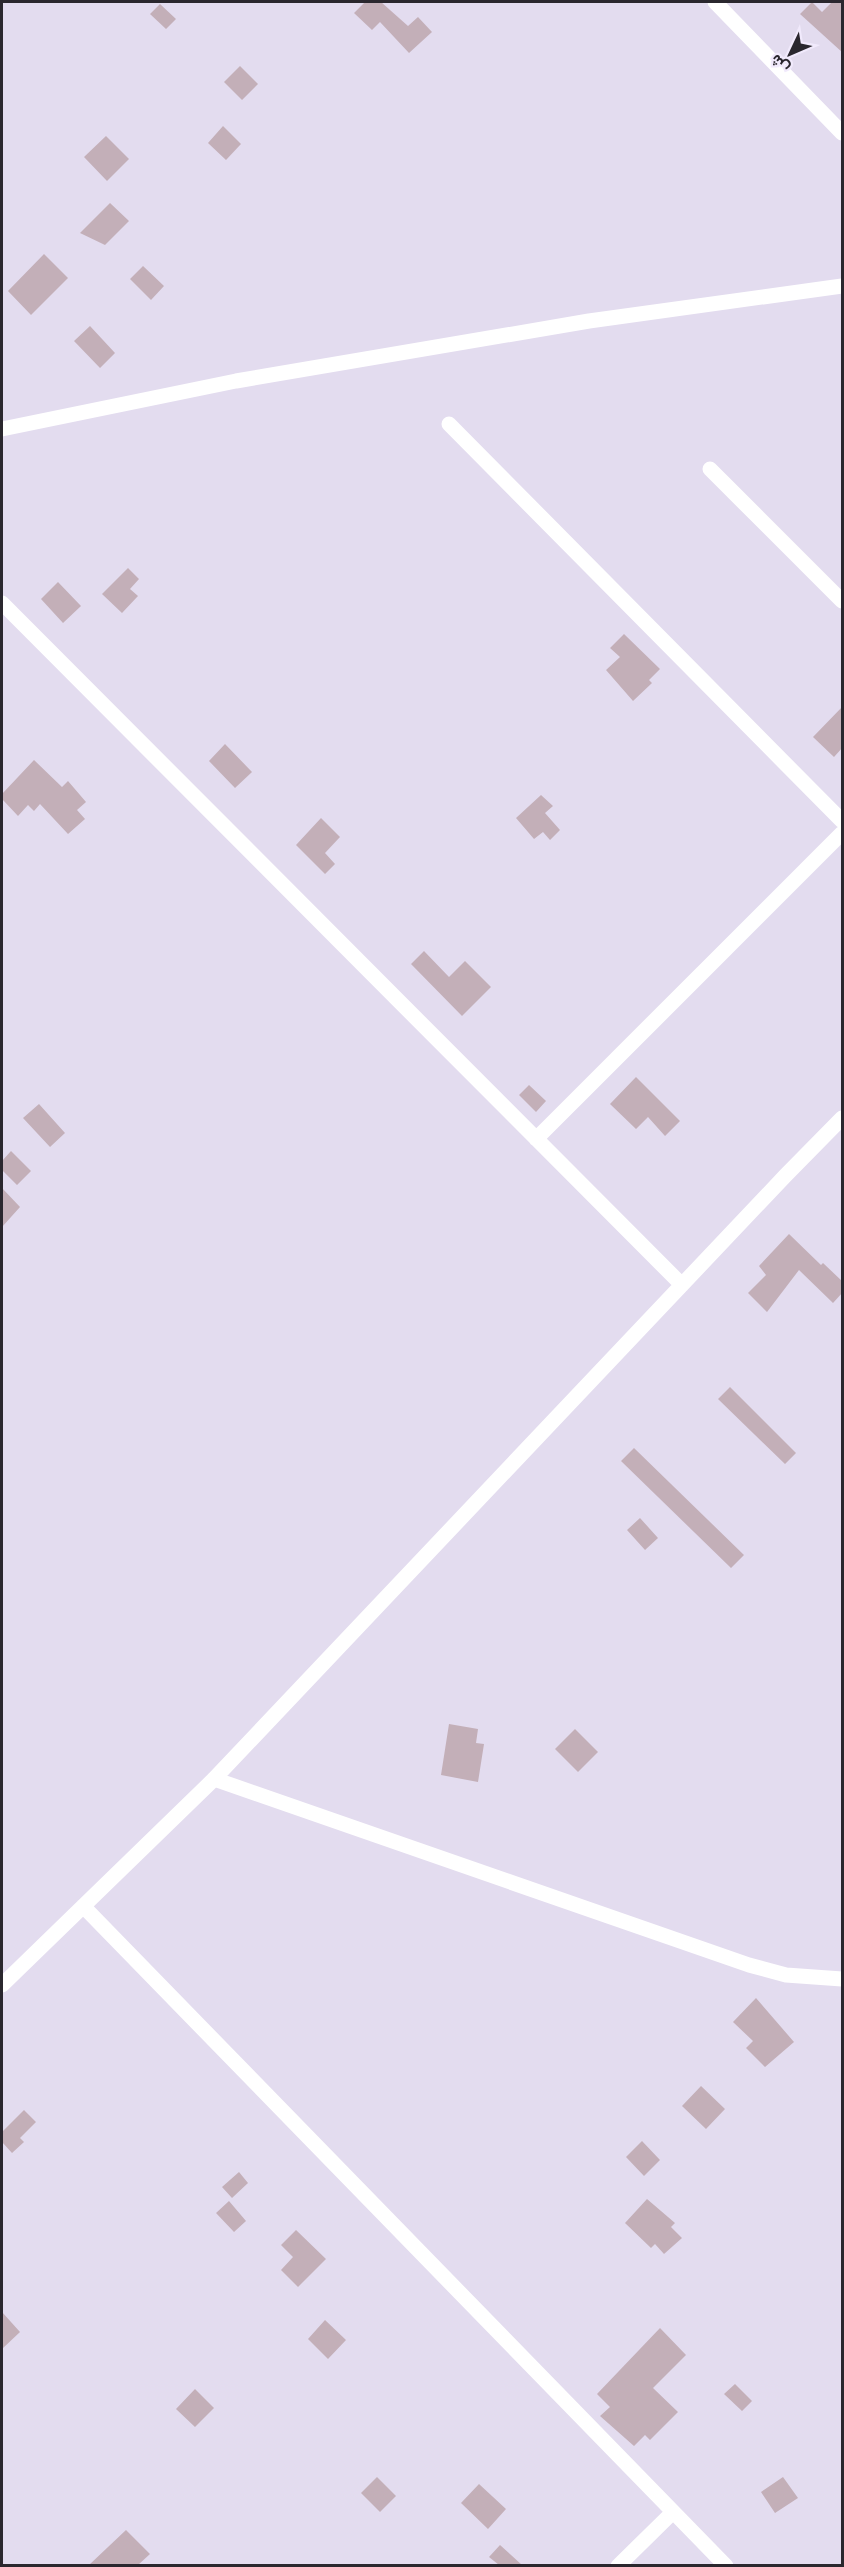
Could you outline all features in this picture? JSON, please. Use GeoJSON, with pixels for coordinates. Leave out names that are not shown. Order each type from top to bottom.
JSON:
{"type":"FeatureCollection","features":[{"type":"Feature","properties":{"kind":"street"},"geometry":{"type":"LineString","coordinates":[[715,2],[843,133]]}},
{"type":"Feature","properties":{"kind":"street"},"geometry":{"type":"LineString","coordinates":[[2,429],[236,381],[589,321],[843,286]]}},
{"type":"Feature","properties":{"kind":"street"},"geometry":{"type":"LineString","coordinates":[[449,424],[843,821]]}},
{"type":"Feature","properties":{"kind":"street"},"geometry":{"type":"LineString","coordinates":[[710,469],[843,601]]}},
{"type":"Feature","properties":{"kind":"street"},"geometry":{"type":"LineString","coordinates":[[2,603],[682,1285]]}},
{"type":"Feature","properties":{"kind":"street"},"geometry":{"type":"LineString","coordinates":[[536,1139],[843,833]]}},
{"type":"Feature","properties":{"kind":"street"},"geometry":{"type":"LineString","coordinates":[[2,1984],[214,1779],[843,1118]]}},
{"type":"Feature","properties":{"kind":"street"},"geometry":{"type":"LineString","coordinates":[[214,1779],[749,1965],[786,1975],[843,1979]]}},
{"type":"Feature","properties":{"kind":"street"},"geometry":{"type":"LineString","coordinates":[[83,1906],[726,2565]]}},
{"type":"Feature","properties":{"kind":"street"},"geometry":{"type":"LineString","coordinates":[[618,2565],[674,2512]]}},
{"type":"Feature","properties":{"kind":"building"},"geometry":{"type":"Polygon","coordinates":[[[365,2],[381,2],[408,26],[418,17],[432,32],[409,53],[380,22],[372,30],[354,13],[365,2]]]}},
{"type":"Feature","properties":{"kind":"building"},"geometry":{"type":"Polygon","coordinates":[[[812,2],[822,12],[832,2],[843,2],[843,53],[800,14],[812,2]]]}},
{"type":"Feature","properties":{"kind":"building"},"geometry":{"type":"Polygon","coordinates":[[[160,4],[176,19],[166,29],[150,14],[160,4]]]}},
{"type":"Feature","properties":{"kind":"building"},"geometry":{"type":"Polygon","coordinates":[[[240,66],[258,84],[242,100],[224,82],[240,66]]]}},
{"type":"Feature","properties":{"kind":"building"},"geometry":{"type":"Polygon","coordinates":[[[223,126],[241,144],[226,160],[208,143],[223,126]]]}},
{"type":"Feature","properties":{"kind":"building"},"geometry":{"type":"Polygon","coordinates":[[[106,136],[129,159],[107,181],[84,157],[106,136]]]}},
{"type":"Feature","properties":{"kind":"building"},"geometry":{"type":"Polygon","coordinates":[[[110,203],[129,221],[105,245],[80,233],[110,203]]]}},
{"type":"Feature","properties":{"kind":"building"},"geometry":{"type":"Polygon","coordinates":[[[44,254],[68,278],[31,315],[8,291],[44,254]]]}},
{"type":"Feature","properties":{"kind":"building"},"geometry":{"type":"Polygon","coordinates":[[[143,266],[164,286],[151,300],[130,279],[143,266]]]}},
{"type":"Feature","properties":{"kind":"building"},"geometry":{"type":"Polygon","coordinates":[[[90,326],[115,353],[100,368],[74,341],[90,326]]]}},
{"type":"Feature","properties":{"kind":"building"},"geometry":{"type":"Polygon","coordinates":[[[128,568],[139,579],[130,589],[138,596],[122,613],[102,594],[128,568]]]}},
{"type":"Feature","properties":{"kind":"building"},"geometry":{"type":"Polygon","coordinates":[[[58,582],[81,606],[63,623],[41,599],[58,582]]]}},
{"type":"Feature","properties":{"kind":"building"},"geometry":{"type":"Polygon","coordinates":[[[624,634],[660,669],[649,680],[652,683],[633,701],[606,670],[620,657],[610,648],[624,634]]]}},
{"type":"Feature","properties":{"kind":"building"},"geometry":{"type":"Polygon","coordinates":[[[843,706],[843,747],[834,757],[813,737],[843,706]]]}},
{"type":"Feature","properties":{"kind":"building"},"geometry":{"type":"Polygon","coordinates":[[[225,744],[252,772],[235,788],[209,761],[225,744]]]}},
{"type":"Feature","properties":{"kind":"building"},"geometry":{"type":"Polygon","coordinates":[[[34,760],[62,787],[68,781],[86,802],[77,810],[85,819],[68,834],[40,804],[34,811],[28,805],[18,816],[2,799],[2,794],[34,760]]]}},
{"type":"Feature","properties":{"kind":"building"},"geometry":{"type":"Polygon","coordinates":[[[541,795],[553,806],[545,813],[560,830],[550,840],[543,832],[534,839],[516,818],[541,795]]]}},
{"type":"Feature","properties":{"kind":"building"},"geometry":{"type":"Polygon","coordinates":[[[321,818],[340,837],[325,853],[335,864],[325,874],[296,845],[321,818]]]}},
{"type":"Feature","properties":{"kind":"building"},"geometry":{"type":"Polygon","coordinates":[[[424,951],[449,977],[465,961],[491,987],[462,1016],[411,964],[424,951]]]}},
{"type":"Feature","properties":{"kind":"building"},"geometry":{"type":"Polygon","coordinates":[[[636,1077],[680,1121],[665,1136],[648,1117],[636,1129],[610,1104],[636,1077]]]}},
{"type":"Feature","properties":{"kind":"building"},"geometry":{"type":"Polygon","coordinates":[[[529,1085],[546,1101],[536,1112],[519,1095],[529,1085]]]}},
{"type":"Feature","properties":{"kind":"building"},"geometry":{"type":"Polygon","coordinates":[[[39,1104],[65,1133],[50,1147],[23,1118],[39,1104]]]}},
{"type":"Feature","properties":{"kind":"building"},"geometry":{"type":"Polygon","coordinates":[[[11,1151],[31,1171],[17,1185],[2,1170],[2,1161],[11,1151]]]}},
{"type":"Feature","properties":{"kind":"building"},"geometry":{"type":"Polygon","coordinates":[[[2,1188],[20,1207],[2,1227],[2,1188]]]}},
{"type":"Feature","properties":{"kind":"building"},"geometry":{"type":"Polygon","coordinates":[[[789,1234],[821,1265],[823,1263],[843,1282],[843,1292],[833,1303],[799,1270],[767,1312],[748,1293],[766,1275],[759,1266],[789,1234]]]}},
{"type":"Feature","properties":{"kind":"building"},"geometry":{"type":"Polygon","coordinates":[[[730,1387],[796,1453],[785,1464],[718,1399],[730,1387]]]}},
{"type":"Feature","properties":{"kind":"building"},"geometry":{"type":"Polygon","coordinates":[[[634,1448],[744,1555],[731,1568],[621,1461],[634,1448]]]}},
{"type":"Feature","properties":{"kind":"building"},"geometry":{"type":"Polygon","coordinates":[[[640,1518],[658,1538],[645,1550],[627,1530],[640,1518]]]}},
{"type":"Feature","properties":{"kind":"building"},"geometry":{"type":"Polygon","coordinates":[[[449,1724],[478,1729],[476,1743],[484,1744],[478,1782],[441,1775],[449,1724]]]}},
{"type":"Feature","properties":{"kind":"building"},"geometry":{"type":"Polygon","coordinates":[[[575,1729],[598,1752],[578,1772],[555,1749],[575,1729]]]}},
{"type":"Feature","properties":{"kind":"building"},"geometry":{"type":"Polygon","coordinates":[[[756,1998],[794,2042],[765,2067],[746,2048],[753,2041],[733,2022],[756,1998]]]}},
{"type":"Feature","properties":{"kind":"building"},"geometry":{"type":"Polygon","coordinates":[[[701,2086],[725,2109],[706,2129],[682,2106],[701,2086]]]}},
{"type":"Feature","properties":{"kind":"building"},"geometry":{"type":"Polygon","coordinates":[[[24,2110],[36,2122],[20,2138],[24,2142],[12,2153],[2,2142],[2,2132],[24,2110]]]}},
{"type":"Feature","properties":{"kind":"building"},"geometry":{"type":"Polygon","coordinates":[[[642,2141],[660,2160],[644,2176],[626,2157],[642,2141]]]}},
{"type":"Feature","properties":{"kind":"building"},"geometry":{"type":"Polygon","coordinates":[[[239,2172],[248,2183],[232,2198],[222,2187],[239,2172]]]}},
{"type":"Feature","properties":{"kind":"building"},"geometry":{"type":"Polygon","coordinates":[[[647,2199],[675,2223],[671,2227],[682,2238],[664,2254],[655,2244],[651,2248],[625,2223],[647,2199]]]}},
{"type":"Feature","properties":{"kind":"building"},"geometry":{"type":"Polygon","coordinates":[[[229,2201],[246,2221],[234,2232],[216,2213],[229,2201]]]}},
{"type":"Feature","properties":{"kind":"building"},"geometry":{"type":"Polygon","coordinates":[[[296,2230],[326,2259],[298,2287],[281,2270],[293,2257],[281,2245],[296,2230]]]}},
{"type":"Feature","properties":{"kind":"building"},"geometry":{"type":"Polygon","coordinates":[[[2,2312],[20,2332],[2,2349],[2,2312]]]}},
{"type":"Feature","properties":{"kind":"building"},"geometry":{"type":"Polygon","coordinates":[[[325,2320],[346,2340],[328,2359],[308,2339],[325,2320]]]}},
{"type":"Feature","properties":{"kind":"building"},"geometry":{"type":"Polygon","coordinates":[[[660,2328],[686,2355],[653,2388],[678,2412],[650,2440],[645,2435],[634,2446],[600,2416],[610,2407],[597,2394],[660,2328]]]}},
{"type":"Feature","properties":{"kind":"building"},"geometry":{"type":"Polygon","coordinates":[[[735,2384],[752,2401],[742,2411],[724,2394],[735,2384]]]}},
{"type":"Feature","properties":{"kind":"building"},"geometry":{"type":"Polygon","coordinates":[[[195,2389],[214,2408],[195,2427],[176,2409],[195,2389]]]}},
{"type":"Feature","properties":{"kind":"building"},"geometry":{"type":"Polygon","coordinates":[[[377,2477],[396,2496],[380,2512],[361,2493],[377,2477]]]}},
{"type":"Feature","properties":{"kind":"building"},"geometry":{"type":"Polygon","coordinates":[[[783,2477],[798,2498],[775,2513],[761,2492],[783,2477]]]}},
{"type":"Feature","properties":{"kind":"building"},"geometry":{"type":"Polygon","coordinates":[[[479,2484],[506,2509],[488,2529],[461,2503],[479,2484]]]}},
{"type":"Feature","properties":{"kind":"building"},"geometry":{"type":"Polygon","coordinates":[[[126,2530],[150,2554],[138,2565],[89,2565],[126,2530]]]}},
{"type":"Feature","properties":{"kind":"building"},"geometry":{"type":"Polygon","coordinates":[[[500,2545],[522,2565],[499,2565],[489,2557],[500,2545]]]}}]}
